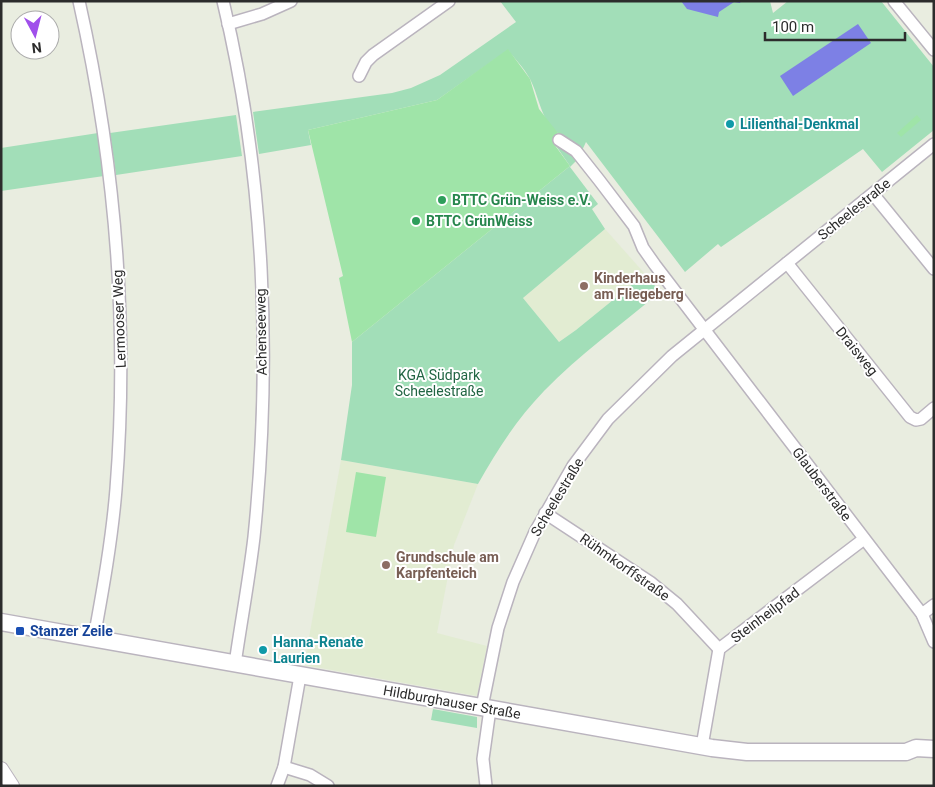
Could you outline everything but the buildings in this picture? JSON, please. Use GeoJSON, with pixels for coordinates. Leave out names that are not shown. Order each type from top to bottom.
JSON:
{"type":"FeatureCollection","features":[{"type":"Feature","properties":{"kind":"main road","name":"Hildburghauser Straße"},"geometry":{"type":"LineString","coordinates":[[1,622],[702,746],[747,752],[906,752],[919,757],[934,756]]}},
{"type":"Feature","properties":{"kind":"main road","name":"Hildburghauser Straße"},"geometry":{"type":"LineString","coordinates":[[906,752],[916,748],[934,749]]}},
{"type":"Feature","properties":{"kind":"street","name":"Lermooser Weg"},"geometry":{"type":"LineString","coordinates":[[79,1],[108,159],[116,233],[121,325],[116,489],[94,638]]}},
{"type":"Feature","properties":{"kind":"street","name":"Achenseeweg"},"geometry":{"type":"LineString","coordinates":[[223,1],[247,123],[259,248],[262,337],[261,440],[254,530],[235,664]]}},
{"type":"Feature","properties":{"kind":"street"},"geometry":{"type":"LineString","coordinates":[[228,24],[262,14],[292,1]]}},
{"type":"Feature","properties":{"kind":"street"},"geometry":{"type":"LineString","coordinates":[[359,76],[366,62],[373,56],[449,1]]}},
{"type":"Feature","properties":{"kind":"street"},"geometry":{"type":"LineString","coordinates":[[894,1],[934,50]]}},
{"type":"Feature","properties":{"kind":"street"},"geometry":{"type":"LineString","coordinates":[[559,140],[576,151],[599,180],[634,226],[643,248],[705,330]]}},
{"type":"Feature","properties":{"kind":"street","name":"Scheelestraße"},"geometry":{"type":"LineString","coordinates":[[486,786],[483,760],[486,708],[502,613],[528,548],[545,513],[573,466],[608,419],[651,374],[934,144]]}},
{"type":"Feature","properties":{"kind":"street"},"geometry":{"type":"LineString","coordinates":[[873,194],[934,269]]}},
{"type":"Feature","properties":{"kind":"street","name":"Draisweg"},"geometry":{"type":"LineString","coordinates":[[787,263],[910,417],[916,420],[921,419],[934,408]]}},
{"type":"Feature","properties":{"kind":"street","name":"Glauberstraße"},"geometry":{"type":"LineString","coordinates":[[705,330],[922,614],[934,642]]}},
{"type":"Feature","properties":{"kind":"street","name":"Rühmkorffstraße"},"geometry":{"type":"LineString","coordinates":[[545,513],[650,582],[677,604],[719,649]]}},
{"type":"Feature","properties":{"kind":"street","name":"Steinheilpfad"},"geometry":{"type":"LineString","coordinates":[[702,746],[719,649],[864,539]]}},
{"type":"Feature","properties":{"kind":"street"},"geometry":{"type":"LineString","coordinates":[[922,614],[934,605]]}},
{"type":"Feature","properties":{"kind":"street"},"geometry":{"type":"LineString","coordinates":[[278,786],[284,766],[300,676]]}},
{"type":"Feature","properties":{"kind":"street"},"geometry":{"type":"LineString","coordinates":[[284,766],[310,775],[328,786]]}},
{"type":"Feature","properties":{"kind":"street"},"geometry":{"type":"LineString","coordinates":[[1,769],[12,786]]}},
{"type":"Feature","properties":{"kind":"shaded area"},"geometry":{"type":"Polygon","coordinates":[[[681,1],[741,1],[740,3],[734,2],[719,12],[718,17],[687,9],[681,1]]]}},
{"type":"Feature","properties":{"kind":"shaded area"},"geometry":{"type":"Polygon","coordinates":[[[858,24],[871,43],[793,96],[780,76],[858,24]]]}},
{"type":"Feature","properties":{"kind":"shaded area","name":"Kinderhaus am Fliegeberg"},"geometry":{"type":"Polygon","coordinates":[[[605,229],[645,274],[559,342],[523,298],[605,229]]]}},
{"type":"Feature","properties":{"kind":"shaded area","name":"Grundschule am Karpfenteich"},"geometry":{"type":"Polygon","coordinates":[[[341,460],[478,484],[454,545],[437,633],[487,646],[477,696],[304,665],[341,460]]]}},
{"type":"Feature","properties":{"kind":"green space","name":"KGA Südpark Scheelestraße"},"geometry":{"type":"Polygon","coordinates":[[[500,1],[770,1],[773,13],[788,1],[881,1],[934,67],[934,130],[882,172],[863,149],[721,247],[718,244],[685,272],[586,142],[578,159],[570,167],[598,204],[592,209],[605,229],[523,298],[559,342],[645,274],[660,292],[586,352],[544,391],[508,435],[478,484],[341,460],[352,385],[352,342],[570,166],[554,143],[563,136],[550,125],[530,79],[508,50],[437,100],[308,130],[311,145],[259,154],[253,112],[392,93],[411,88],[440,75],[516,22],[500,1]]]}},
{"type":"Feature","properties":{"kind":"green space","name":"BTTC GrünWeiss"},"geometry":{"type":"Polygon","coordinates":[[[508,49],[530,79],[539,109],[558,133],[560,132],[564,136],[554,144],[570,166],[352,342],[339,278],[343,276],[308,130],[437,100],[508,49]]]}},
{"type":"Feature","properties":{"kind":"green space"},"geometry":{"type":"Polygon","coordinates":[[[236,115],[242,156],[116,175],[110,133],[236,115]]]}},
{"type":"Feature","properties":{"kind":"green space"},"geometry":{"type":"Polygon","coordinates":[[[917,115],[921,120],[901,137],[897,133],[917,115]]]}},
{"type":"Feature","properties":{"kind":"green space"},"geometry":{"type":"Polygon","coordinates":[[[98,133],[104,176],[1,191],[1,148],[98,133]]]}},
{"type":"Feature","properties":{"kind":"green space"},"geometry":{"type":"Polygon","coordinates":[[[356,472],[386,477],[376,537],[346,532],[356,472]]]}},
{"type":"Feature","properties":{"kind":"green space"},"geometry":{"type":"Polygon","coordinates":[[[433,709],[477,717],[477,728],[431,720],[433,709]]]}},
{"type":"Feature","properties":{"kind":"place","name":"Lilienthal-Denkmal"},"geometry":{"type":"Point","coordinates":[730,124]}},
{"type":"Feature","properties":{"kind":"place","name":"BTTC Grün-Weiss e.V."},"geometry":{"type":"Point","coordinates":[442,200]}},
{"type":"Feature","properties":{"kind":"place","name":"BTTC GrünWeiss"},"geometry":{"type":"Point","coordinates":[416,221]}},
{"type":"Feature","properties":{"kind":"place","name":"Kinderhaus am Fliegeberg"},"geometry":{"type":"Point","coordinates":[584,286]}},
{"type":"Feature","properties":{"kind":"place","name":"Grundschule am Karpfenteich"},"geometry":{"type":"Point","coordinates":[386,565]}},
{"type":"Feature","properties":{"kind":"place","name":"Stanzer Zeile"},"geometry":{"type":"Point","coordinates":[20,631]}},
{"type":"Feature","properties":{"kind":"place","name":"Hanna-Renate Laurien"},"geometry":{"type":"Point","coordinates":[263,650]}}]}
